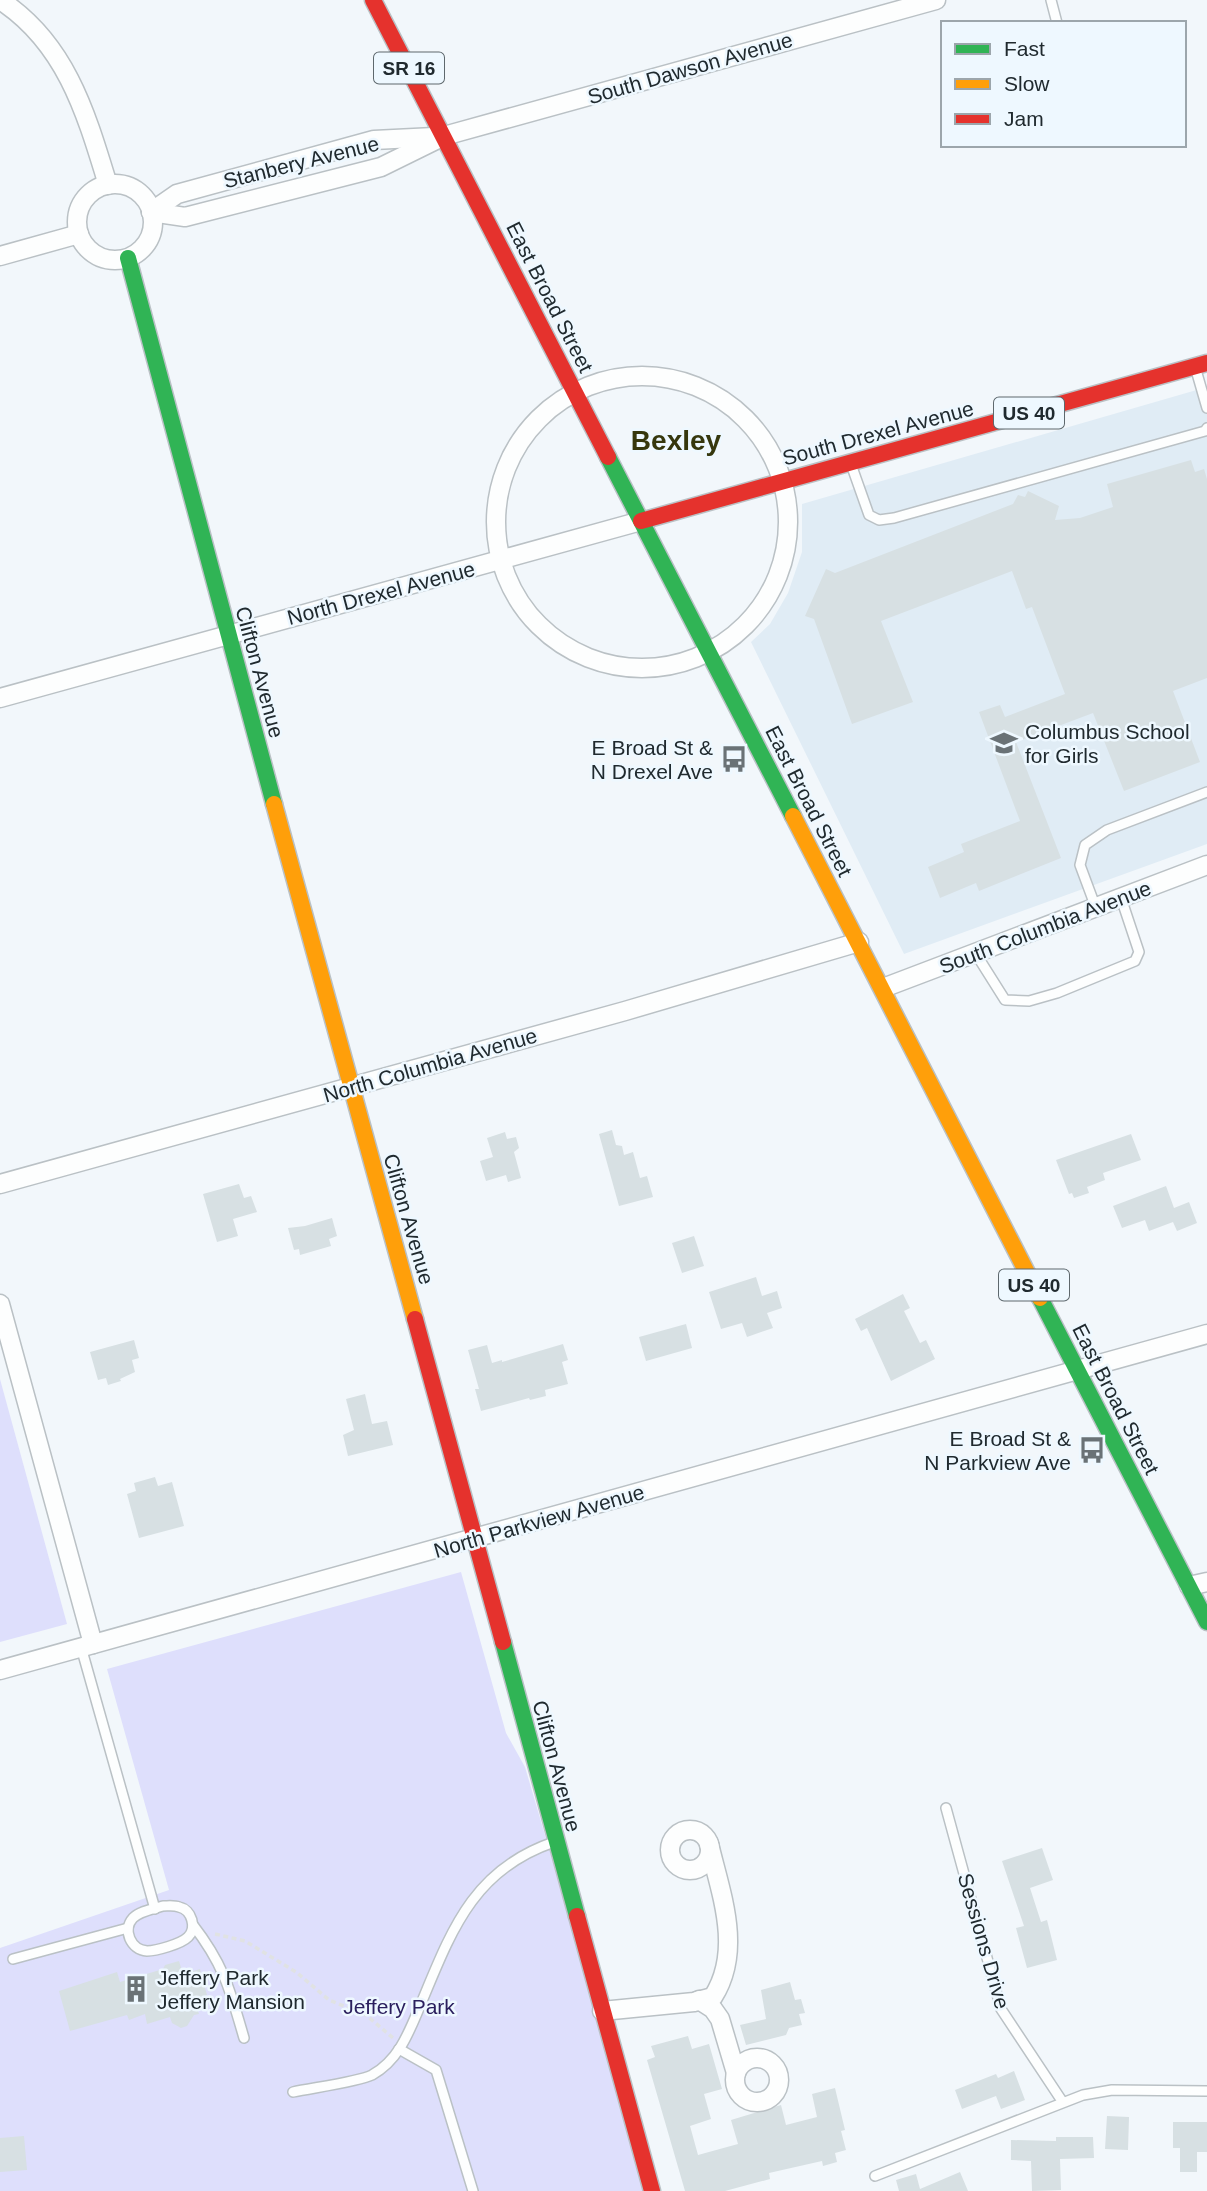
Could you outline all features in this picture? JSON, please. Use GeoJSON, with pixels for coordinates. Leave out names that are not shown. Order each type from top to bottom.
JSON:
{"type":"FeatureCollection","features":[{"type":"Feature","properties":{"kind":"main road","name":"East Broad Street"},"geometry":{"type":"LineString","coordinates":[[373,0],[1207,1622]]}},
{"type":"Feature","properties":{"kind":"main road","name":"Clifton Avenue"},"geometry":{"type":"LineString","coordinates":[[128,258],[350,1087],[476,1539],[652,2191]]}},
{"type":"Feature","properties":{"kind":"main road","name":"South Drexel Avenue"},"geometry":{"type":"LineString","coordinates":[[641,520],[1201,365]]}},
{"type":"Feature","properties":{"kind":"street"},"geometry":{"type":"LineString","coordinates":[[0,0],[40,34],[62,64],[79,96],[108,185]]}},
{"type":"Feature","properties":{"kind":"street","name":"South Dawson Avenue"},"geometry":{"type":"LineString","coordinates":[[444,136],[936,0]]}},
{"type":"Feature","properties":{"kind":"street","name":"Stanbery Avenue"},"geometry":{"type":"LineString","coordinates":[[151,212],[177,194],[374,140],[444,136]]}},
{"type":"Feature","properties":{"kind":"street","name":"Stanbery Avenue"},"geometry":{"type":"LineString","coordinates":[[151,212],[185,218],[380,167],[444,136]]}},
{"type":"Feature","properties":{"kind":"street"},"geometry":{"type":"LineString","coordinates":[[108,185],[133,189],[143,198],[151,212],[151,232],[146,243],[128,258],[116,260],[93,253],[79,234],[79,209],[86,197],[96,189],[108,185]]}},
{"type":"Feature","properties":{"kind":"street"},"geometry":{"type":"LineString","coordinates":[[0,256],[79,234]]}},
{"type":"Feature","properties":{"kind":"street"},"geometry":{"type":"LineString","coordinates":[[634,375],[662,377],[715,394],[754,429],[771,454],[782,481],[788,531],[785,556],[768,598],[750,622],[730,640],[678,664],[646,669],[613,667],[582,656],[555,641],[530,617],[512,590],[501,560],[496,532],[497,505],[509,464],[519,443],[552,406],[575,392],[602,381],[634,375]]}},
{"type":"Feature","properties":{"kind":"street","name":"North Drexel Avenue"},"geometry":{"type":"LineString","coordinates":[[0,698],[641,520]]}},
{"type":"Feature","properties":{"kind":"street","name":"South Columbia Avenue"},"geometry":{"type":"LineString","coordinates":[[883,988],[1207,866]]}},
{"type":"Feature","properties":{"kind":"street","name":"North Columbia Avenue"},"geometry":{"type":"LineString","coordinates":[[0,1184],[614,1014],[859,942]]}},
{"type":"Feature","properties":{"kind":"street"},"geometry":{"type":"LineString","coordinates":[[0,1304],[87,1646]]}},
{"type":"Feature","properties":{"kind":"street","name":"North Parkview Avenue"},"geometry":{"type":"LineString","coordinates":[[0,1670],[1207,1334]]}},
{"type":"Feature","properties":{"kind":"street"},"geometry":{"type":"LineString","coordinates":[[1189,1586],[1207,1581]]}},
{"type":"Feature","properties":{"kind":"street"},"geometry":{"type":"LineString","coordinates":[[602,2011],[713,1997],[722,1983],[729,1935],[709,1844]]}},
{"type":"Feature","properties":{"kind":"street"},"geometry":{"type":"LineString","coordinates":[[699,2000],[713,2009],[720,2019],[736,2073]]}},
{"type":"Feature","properties":{"kind":"lane"},"geometry":{"type":"LineString","coordinates":[[1051,0],[1056,21]]}},
{"type":"Feature","properties":{"kind":"lane"},"geometry":{"type":"LineString","coordinates":[[1201,365],[1207,408]]}},
{"type":"Feature","properties":{"kind":"lane"},"geometry":{"type":"LineString","coordinates":[[850,463],[869,515],[879,520],[1205,431],[1207,428]]}},
{"type":"Feature","properties":{"kind":"lane"},"geometry":{"type":"LineString","coordinates":[[1096,908],[1080,865],[1085,845],[1107,831],[1207,792]]}},
{"type":"Feature","properties":{"kind":"lane"},"geometry":{"type":"LineString","coordinates":[[976,954],[1005,1000],[1029,1001],[1057,993],[1135,961],[1139,952],[1121,898]]}},
{"type":"Feature","properties":{"kind":"lane"},"geometry":{"type":"LineString","coordinates":[[87,1646],[155,1909]]}},
{"type":"Feature","properties":{"kind":"lane","name":"Sessions Drive"},"geometry":{"type":"LineString","coordinates":[[946,1808],[1001,2009],[1062,2101]]}},
{"type":"Feature","properties":{"kind":"lane"},"geometry":{"type":"LineString","coordinates":[[293,2092],[370,2076],[390,2062],[405,2041],[437,1966],[474,1896],[496,1873],[517,1858],[556,1841]]}},
{"type":"Feature","properties":{"kind":"lane"},"geometry":{"type":"LineString","coordinates":[[196,1929],[183,1941],[146,1951],[134,1946],[128,1928],[134,1917],[155,1909],[178,1906],[189,1913],[227,1979],[244,2038]]}},
{"type":"Feature","properties":{"kind":"lane"},"geometry":{"type":"LineString","coordinates":[[13,1959],[128,1928]]}},
{"type":"Feature","properties":{"kind":"lane"},"geometry":{"type":"LineString","coordinates":[[399,2049],[436,2070],[473,2191]]}},
{"type":"Feature","properties":{"kind":"lane"},"geometry":{"type":"LineString","coordinates":[[875,2176],[1083,2095],[1112,2090],[1207,2091]]}},
{"type":"Feature","properties":{"kind":"path"},"geometry":{"type":"LineString","coordinates":[[196,1929],[245,1941],[296,1972],[329,2000],[366,2015],[393,2036],[399,2049]]}},
{"type":"Feature","properties":{"kind":"shaded area","name":"Columbus School for Girls"},"geometry":{"type":"Polygon","coordinates":[[[1207,387],[1207,844],[904,954],[751,642],[770,624],[788,593],[802,552],[802,504],[1207,387]]]}},
{"type":"Feature","properties":{"kind":"green space"},"geometry":{"type":"Polygon","coordinates":[[[0,1379],[67,1624],[0,1642],[0,1379]]]}},
{"type":"Feature","properties":{"kind":"green space","name":"Jeffery Park"},"geometry":{"type":"Polygon","coordinates":[[[461,1572],[506,1733],[525,1767],[650,2191],[0,2191],[0,1948],[169,1890],[107,1669],[461,1572]]]}},
{"type":"Feature","properties":{"kind":"building"},"geometry":{"type":"Polygon","coordinates":[[[1191,460],[1195,472],[1204,469],[1207,479],[1207,678],[1173,691],[1200,762],[1124,791],[1093,713],[1016,742],[1061,858],[979,891],[976,883],[940,898],[928,867],[964,852],[961,844],[1020,821],[979,712],[1000,705],[1005,717],[1065,694],[1032,607],[1026,609],[1012,571],[881,621],[913,702],[852,724],[814,619],[805,616],[826,569],[835,573],[1013,504],[1018,495],[1025,497],[1028,491],[1059,506],[1055,520],[1080,518],[1113,507],[1107,484],[1191,460]]]}},
{"type":"Feature","properties":{"kind":"building"},"geometry":{"type":"Polygon","coordinates":[[[612,1130],[616,1145],[622,1146],[624,1155],[633,1152],[640,1178],[647,1176],[653,1197],[619,1206],[599,1134],[612,1130]]]}},
{"type":"Feature","properties":{"kind":"building"},"geometry":{"type":"Polygon","coordinates":[[[505,1132],[507,1139],[516,1137],[519,1148],[514,1152],[521,1178],[508,1182],[506,1175],[486,1181],[480,1161],[493,1157],[487,1138],[505,1132]]]}},
{"type":"Feature","properties":{"kind":"building"},"geometry":{"type":"Polygon","coordinates":[[[1131,1134],[1141,1160],[1103,1173],[1105,1180],[1087,1187],[1089,1193],[1074,1198],[1072,1193],[1069,1194],[1056,1160],[1131,1134]]]}},
{"type":"Feature","properties":{"kind":"building"},"geometry":{"type":"Polygon","coordinates":[[[239,1184],[244,1198],[251,1196],[257,1212],[233,1219],[238,1236],[217,1242],[203,1194],[239,1184]]]}},
{"type":"Feature","properties":{"kind":"building"},"geometry":{"type":"Polygon","coordinates":[[[1166,1186],[1174,1208],[1189,1202],[1197,1223],[1177,1231],[1173,1222],[1149,1231],[1145,1220],[1122,1228],[1113,1206],[1166,1186]]]}},
{"type":"Feature","properties":{"kind":"building"},"geometry":{"type":"Polygon","coordinates":[[[332,1218],[337,1236],[329,1239],[331,1246],[300,1255],[299,1249],[294,1250],[288,1228],[332,1218]]]}},
{"type":"Feature","properties":{"kind":"building"},"geometry":{"type":"Polygon","coordinates":[[[694,1236],[704,1266],[682,1273],[672,1243],[694,1236]]]}},
{"type":"Feature","properties":{"kind":"building"},"geometry":{"type":"Polygon","coordinates":[[[756,1277],[762,1296],[777,1291],[782,1308],[767,1313],[773,1328],[747,1337],[742,1323],[721,1329],[709,1292],[756,1277]]]}},
{"type":"Feature","properties":{"kind":"building"},"geometry":{"type":"Polygon","coordinates":[[[903,1294],[910,1308],[904,1311],[920,1343],[926,1340],[935,1359],[891,1381],[867,1328],[861,1331],[855,1319],[903,1294]]]}},
{"type":"Feature","properties":{"kind":"building"},"geometry":{"type":"Polygon","coordinates":[[[686,1324],[692,1348],[646,1361],[639,1337],[686,1324]]]}},
{"type":"Feature","properties":{"kind":"building"},"geometry":{"type":"Polygon","coordinates":[[[134,1340],[139,1358],[132,1360],[135,1372],[108,1385],[106,1378],[98,1380],[90,1352],[134,1340]]]}},
{"type":"Feature","properties":{"kind":"building"},"geometry":{"type":"Polygon","coordinates":[[[563,1344],[568,1360],[562,1362],[568,1384],[545,1390],[546,1396],[481,1411],[475,1389],[479,1389],[468,1350],[487,1345],[492,1363],[563,1344]]]}},
{"type":"Feature","properties":{"kind":"building"},"geometry":{"type":"Polygon","coordinates":[[[365,1394],[372,1424],[387,1421],[393,1445],[348,1456],[343,1435],[354,1430],[346,1399],[365,1394]]]}},
{"type":"Feature","properties":{"kind":"building"},"geometry":{"type":"Polygon","coordinates":[[[155,1477],[158,1486],[172,1482],[184,1526],[139,1538],[127,1494],[136,1491],[134,1483],[155,1477]]]}},
{"type":"Feature","properties":{"kind":"building"},"geometry":{"type":"Polygon","coordinates":[[[1042,1848],[1053,1880],[1030,1888],[1041,1922],[1047,1920],[1057,1960],[1027,1968],[1016,1928],[1024,1926],[1002,1861],[1042,1848]]]}},
{"type":"Feature","properties":{"kind":"building","name":"Jeffery Park Jeffery Mansion"},"geometry":{"type":"Polygon","coordinates":[[[179,1961],[183,1974],[200,1969],[207,1995],[194,1999],[199,2014],[194,2015],[187,2026],[181,2028],[172,2023],[170,2017],[147,2024],[145,2014],[129,2020],[127,2015],[70,2031],[59,1991],[117,1972],[120,1982],[163,1969],[165,1965],[179,1961]]]}},
{"type":"Feature","properties":{"kind":"building"},"geometry":{"type":"Polygon","coordinates":[[[790,1982],[795,2000],[801,1999],[805,2013],[799,2014],[802,2025],[789,2028],[786,2035],[746,2045],[740,2025],[766,2019],[761,1990],[790,1982]]]}},
{"type":"Feature","properties":{"kind":"building"},"geometry":{"type":"Polygon","coordinates":[[[688,2036],[692,2049],[709,2044],[722,2089],[704,2094],[711,2119],[690,2126],[698,2155],[738,2144],[731,2120],[781,2105],[786,2125],[817,2117],[812,2094],[835,2088],[845,2130],[841,2131],[846,2150],[835,2153],[837,2162],[823,2166],[822,2161],[769,2173],[770,2179],[725,2191],[685,2191],[647,2060],[655,2057],[651,2046],[688,2036]]]}},
{"type":"Feature","properties":{"kind":"building"},"geometry":{"type":"Polygon","coordinates":[[[1014,2071],[1025,2100],[1001,2109],[996,2096],[962,2109],[955,2090],[996,2074],[998,2078],[1014,2071]]]}},
{"type":"Feature","properties":{"kind":"building"},"geometry":{"type":"Polygon","coordinates":[[[1107,2116],[1129,2117],[1128,2150],[1105,2149],[1107,2116]]]}},
{"type":"Feature","properties":{"kind":"building"},"geometry":{"type":"Polygon","coordinates":[[[1173,2122],[1207,2122],[1207,2152],[1197,2152],[1197,2172],[1180,2172],[1180,2148],[1173,2148],[1173,2122]]]}},
{"type":"Feature","properties":{"kind":"building"},"geometry":{"type":"Polygon","coordinates":[[[24,2136],[27,2170],[0,2172],[0,2138],[24,2136]]]}},
{"type":"Feature","properties":{"kind":"building"},"geometry":{"type":"Polygon","coordinates":[[[1056,2137],[1093,2137],[1094,2158],[1060,2159],[1061,2190],[1032,2191],[1031,2161],[1011,2160],[1011,2140],[1056,2141],[1056,2137]]]}},
{"type":"Feature","properties":{"kind":"building"},"geometry":{"type":"Polygon","coordinates":[[[960,2172],[968,2191],[899,2191],[896,2180],[916,2174],[920,2189],[960,2172]]]}},
{"type":"Feature","properties":{"kind":"traffic: fast"},"geometry":{"type":"LineString","coordinates":[[128,258],[274,804]]}},
{"type":"Feature","properties":{"kind":"traffic: fast"},"geometry":{"type":"LineString","coordinates":[[608,457],[793,816]]}},
{"type":"Feature","properties":{"kind":"traffic: fast"},"geometry":{"type":"LineString","coordinates":[[1040,1298],[1207,1622]]}},
{"type":"Feature","properties":{"kind":"traffic: fast"},"geometry":{"type":"LineString","coordinates":[[503,1642],[577,1916]]}},
{"type":"Feature","properties":{"kind":"traffic: slow"},"geometry":{"type":"LineString","coordinates":[[274,804],[415,1319]]}},
{"type":"Feature","properties":{"kind":"traffic: slow"},"geometry":{"type":"LineString","coordinates":[[793,816],[1040,1298]]}},
{"type":"Feature","properties":{"kind":"traffic: jam"},"geometry":{"type":"LineString","coordinates":[[373,0],[608,457]]}},
{"type":"Feature","properties":{"kind":"traffic: jam"},"geometry":{"type":"LineString","coordinates":[[641,521],[1207,363]]}},
{"type":"Feature","properties":{"kind":"traffic: jam"},"geometry":{"type":"LineString","coordinates":[[415,1319],[503,1642]]}},
{"type":"Feature","properties":{"kind":"traffic: jam"},"geometry":{"type":"LineString","coordinates":[[577,1916],[652,2191]]}},
{"type":"Feature","properties":{"kind":"place","name":"Columbus School for Girls"},"geometry":{"type":"Point","coordinates":[1004,743]}},
{"type":"Feature","properties":{"kind":"place","name":"E Broad St & N Drexel Ave"},"geometry":{"type":"Point","coordinates":[734,759]}},
{"type":"Feature","properties":{"kind":"place","name":"E Broad St & N Parkview Ave"},"geometry":{"type":"Point","coordinates":[1092,1450]}},
{"type":"Feature","properties":{"kind":"place","name":"Jeffery Park Jeffery Mansion"},"geometry":{"type":"Point","coordinates":[136,1989]}},
{"type":"Feature","properties":{"kind":"district","name":"Bexley"},"geometry":{"type":"Point","coordinates":[676,440]}}]}
